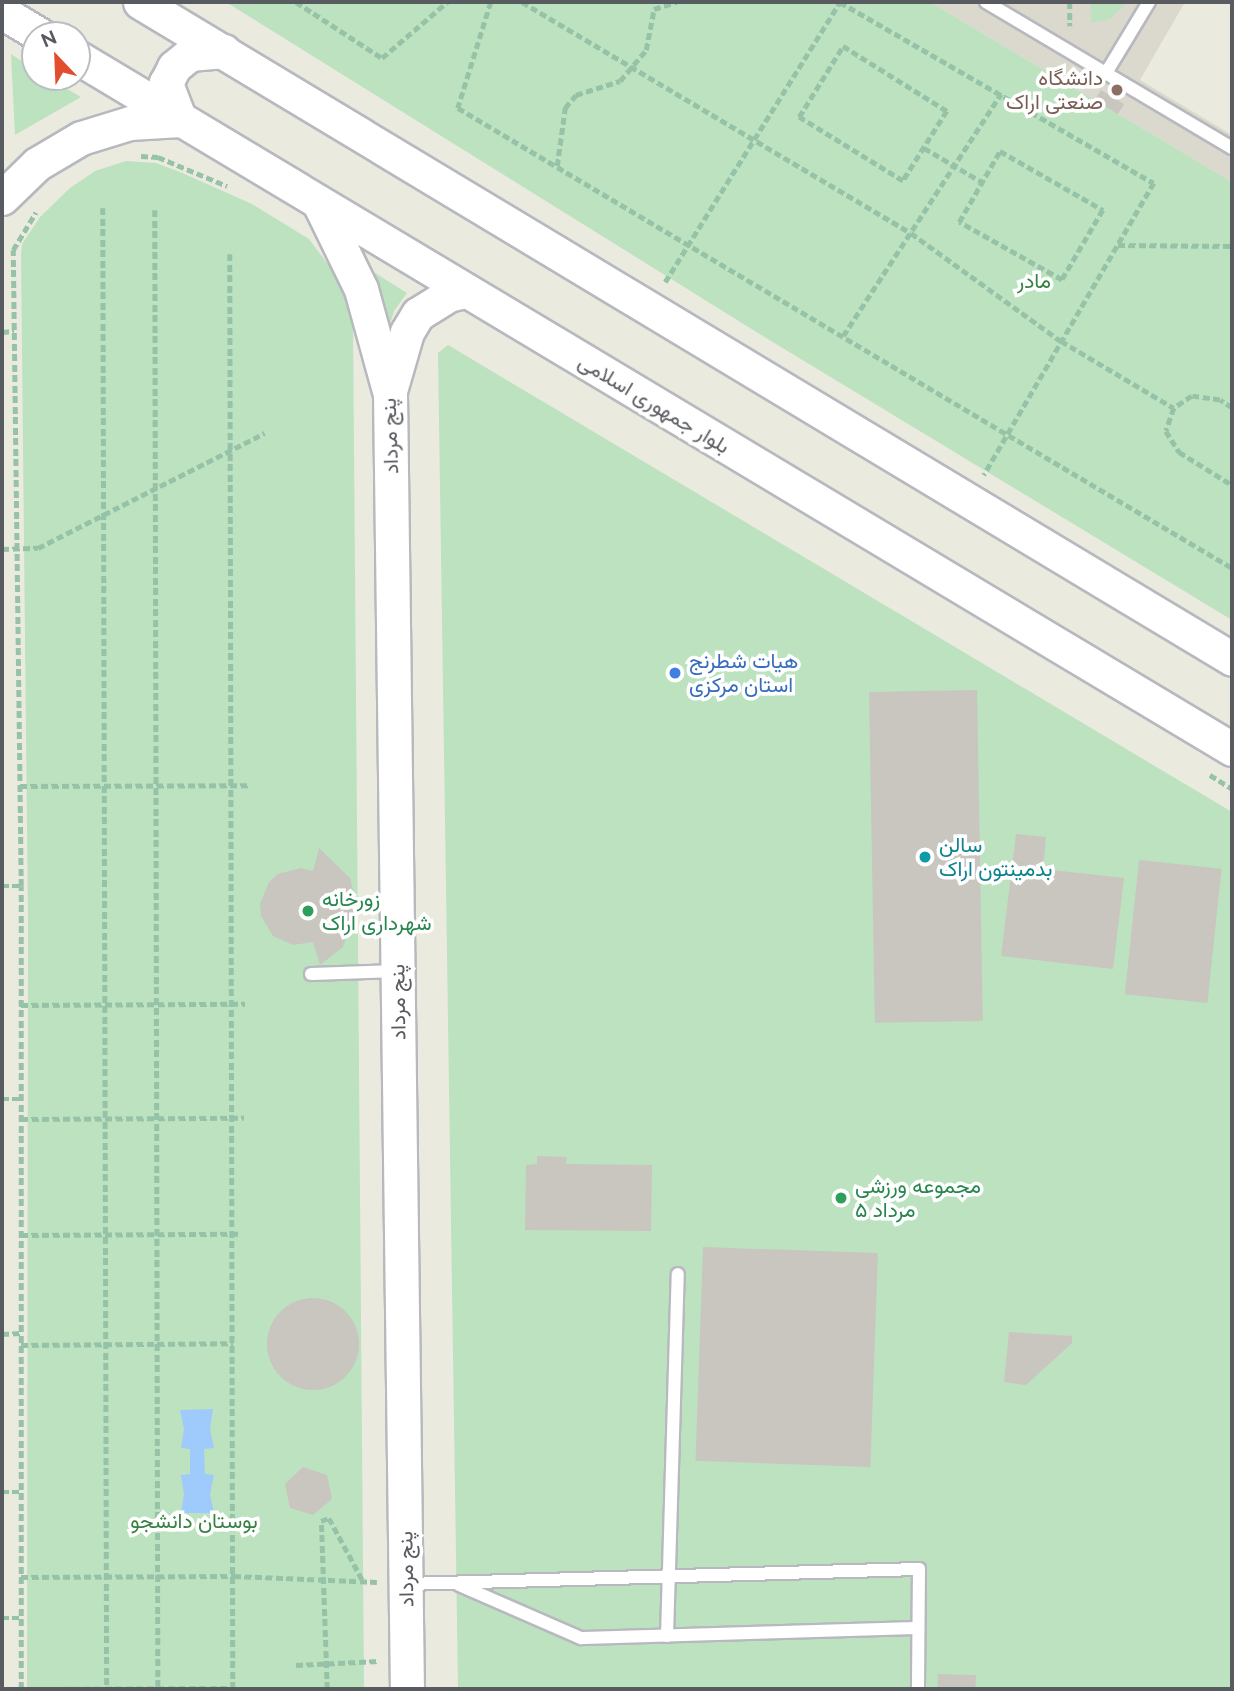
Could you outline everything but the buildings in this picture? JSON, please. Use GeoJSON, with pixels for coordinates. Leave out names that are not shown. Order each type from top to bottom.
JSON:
{"type":"FeatureCollection","features":[{"type":"Feature","properties":{"kind":"main road"},"geometry":{"type":"LineString","coordinates":[[140,2],[1232,659]]}},
{"type":"Feature","properties":{"kind":"main road"},"geometry":{"type":"LineString","coordinates":[[167,2],[224,51]]}},
{"type":"Feature","properties":{"kind":"main road"},"geometry":{"type":"LineString","coordinates":[[2,12],[21,24]]}},
{"type":"Feature","properties":{"kind":"main road"},"geometry":{"type":"LineString","coordinates":[[2,198],[37,164],[81,138],[130,123],[180,120],[166,83],[174,67],[190,54],[224,51]]}},
{"type":"Feature","properties":{"kind":"main road","name":"بلوار جمهوری اسلامی"},"geometry":{"type":"LineString","coordinates":[[91,66],[1232,749]]}},
{"type":"Feature","properties":{"kind":"main road","name":"پنج مرداد"},"geometry":{"type":"LineString","coordinates":[[319,203],[361,289],[390,394],[407,1675]]}},
{"type":"Feature","properties":{"kind":"main road"},"geometry":{"type":"LineString","coordinates":[[390,394],[407,332],[418,314],[448,295],[466,291]]}},
{"type":"Feature","properties":{"kind":"lane"},"geometry":{"type":"LineString","coordinates":[[986,2],[1232,148]]}},
{"type":"Feature","properties":{"kind":"lane"},"geometry":{"type":"LineString","coordinates":[[1106,73],[1149,2]]}},
{"type":"Feature","properties":{"kind":"lane"},"geometry":{"type":"LineString","coordinates":[[311,974],[398,971]]}},
{"type":"Feature","properties":{"kind":"lane"},"geometry":{"type":"LineString","coordinates":[[667,1636],[678,1273]]}},
{"type":"Feature","properties":{"kind":"lane"},"geometry":{"type":"LineString","coordinates":[[407,1584],[919,1569],[918,1689]]}},
{"type":"Feature","properties":{"kind":"lane"},"geometry":{"type":"LineString","coordinates":[[456,1584],[581,1638],[918,1628]]}},
{"type":"Feature","properties":{"kind":"path"},"geometry":{"type":"LineString","coordinates":[[296,2],[382,58],[447,2]]}},
{"type":"Feature","properties":{"kind":"path"},"geometry":{"type":"LineString","coordinates":[[491,2],[458,108],[1009,433],[1232,568]]}},
{"type":"Feature","properties":{"kind":"path"},"geometry":{"type":"LineString","coordinates":[[522,2],[911,233],[1061,341],[1174,408]]}},
{"type":"Feature","properties":{"kind":"path"},"geometry":{"type":"LineString","coordinates":[[557,166],[565,108],[576,95],[620,82],[646,50],[654,9],[677,2]]}},
{"type":"Feature","properties":{"kind":"path"},"geometry":{"type":"LineString","coordinates":[[649,307],[841,2],[1154,183],[970,500]]}},
{"type":"Feature","properties":{"kind":"path"},"geometry":{"type":"LineString","coordinates":[[1070,2],[1070,26]]}},
{"type":"Feature","properties":{"kind":"path"},"geometry":{"type":"LineString","coordinates":[[843,46],[947,111],[924,148],[903,181],[799,117],[843,46]]}},
{"type":"Feature","properties":{"kind":"path"},"geometry":{"type":"LineString","coordinates":[[844,336],[1001,94]]}},
{"type":"Feature","properties":{"kind":"path"},"geometry":{"type":"LineString","coordinates":[[924,148],[982,182]]}},
{"type":"Feature","properties":{"kind":"path"},"geometry":{"type":"LineString","coordinates":[[1000,151],[1103,210],[1062,280],[959,222],[982,182],[1000,151]]}},
{"type":"Feature","properties":{"kind":"path"},"geometry":{"type":"LineString","coordinates":[[136,155],[158,157],[231,188]]}},
{"type":"Feature","properties":{"kind":"path"},"geometry":{"type":"LineString","coordinates":[[40,208],[13,250],[21,886],[21,1689],[233,1689],[235,1234],[232,1118],[230,254]]}},
{"type":"Feature","properties":{"kind":"path"},"geometry":{"type":"LineString","coordinates":[[103,208],[107,1689]]}},
{"type":"Feature","properties":{"kind":"path"},"geometry":{"type":"LineString","coordinates":[[155,210],[158,1689]]}},
{"type":"Feature","properties":{"kind":"path"},"geometry":{"type":"LineString","coordinates":[[1117,246],[1232,246]]}},
{"type":"Feature","properties":{"kind":"path"},"geometry":{"type":"LineString","coordinates":[[2,332],[15,331]]}},
{"type":"Feature","properties":{"kind":"path"},"geometry":{"type":"LineString","coordinates":[[1232,408],[1220,400],[1192,396],[1174,408],[1166,431],[1179,452],[1232,485]]}},
{"type":"Feature","properties":{"kind":"path"},"geometry":{"type":"LineString","coordinates":[[2,549],[38,548],[265,433]]}},
{"type":"Feature","properties":{"kind":"path"},"geometry":{"type":"LineString","coordinates":[[1208,774],[1232,789]]}},
{"type":"Feature","properties":{"kind":"path"},"geometry":{"type":"LineString","coordinates":[[20,786],[250,785]]}},
{"type":"Feature","properties":{"kind":"path"},"geometry":{"type":"LineString","coordinates":[[2,886],[21,886]]}},
{"type":"Feature","properties":{"kind":"path"},"geometry":{"type":"LineString","coordinates":[[21,1005],[245,1004]]}},
{"type":"Feature","properties":{"kind":"path"},"geometry":{"type":"LineString","coordinates":[[2,1099],[22,1099]]}},
{"type":"Feature","properties":{"kind":"path"},"geometry":{"type":"LineString","coordinates":[[21,1119],[244,1118]]}},
{"type":"Feature","properties":{"kind":"path"},"geometry":{"type":"LineString","coordinates":[[21,1235],[235,1234]]}},
{"type":"Feature","properties":{"kind":"path"},"geometry":{"type":"LineString","coordinates":[[2,1334],[21,1333]]}},
{"type":"Feature","properties":{"kind":"path"},"geometry":{"type":"LineString","coordinates":[[21,1345],[233,1343]]}},
{"type":"Feature","properties":{"kind":"path"},"geometry":{"type":"LineString","coordinates":[[2,1492],[21,1492]]}},
{"type":"Feature","properties":{"kind":"path"},"geometry":{"type":"LineString","coordinates":[[327,1689],[321,1521],[329,1518],[364,1581]]}},
{"type":"Feature","properties":{"kind":"path"},"geometry":{"type":"LineString","coordinates":[[21,1577],[234,1576],[407,1584]]}},
{"type":"Feature","properties":{"kind":"path"},"geometry":{"type":"LineString","coordinates":[[2,1618],[21,1618]]}},
{"type":"Feature","properties":{"kind":"path"},"geometry":{"type":"LineString","coordinates":[[296,1665],[326,1663],[407,1675]]}},
{"type":"Feature","properties":{"kind":"shaded area","name":"دانشگاه صنعتی اراک"},"geometry":{"type":"Polygon","coordinates":[[[930,2],[1185,2],[1140,80],[1232,135],[1232,182],[930,2]]]}},
{"type":"Feature","properties":{"kind":"green space","name":"مادر"},"geometry":{"type":"Polygon","coordinates":[[[226,2],[930,2],[1232,182],[1232,620],[758,333],[226,2]]]}},
{"type":"Feature","properties":{"kind":"green space"},"geometry":{"type":"Polygon","coordinates":[[[1091,2],[1127,2],[1110,19],[1091,23],[1091,2]]]}},
{"type":"Feature","properties":{"kind":"green space"},"geometry":{"type":"Polygon","coordinates":[[[11,54],[21,61],[21,91],[70,91],[81,97],[15,135],[11,54]]]}},
{"type":"Feature","properties":{"kind":"green space","name":"بوستان دانشجو"},"geometry":{"type":"Polygon","coordinates":[[[126,161],[156,163],[180,172],[252,204],[309,239],[345,287],[353,324],[364,1689],[27,1689],[28,923],[21,255],[22,244],[40,217],[70,188],[95,171],[126,161]]]}},
{"type":"Feature","properties":{"kind":"green space"},"geometry":{"type":"Polygon","coordinates":[[[372,271],[407,293],[394,311],[384,344],[372,271]]]}},
{"type":"Feature","properties":{"kind":"green space","name":"مجموعه ورزشی ۵ مرداد"},"geometry":{"type":"Polygon","coordinates":[[[448,345],[1232,812],[1232,1689],[458,1689],[438,353],[448,345]]]}},
{"type":"Feature","properties":{"kind":"water"},"geometry":{"type":"Polygon","coordinates":[[[213,1409],[210,1429],[214,1448],[204,1449],[205,1474],[214,1475],[210,1494],[214,1513],[181,1513],[184,1494],[181,1475],[190,1474],[190,1449],[181,1448],[184,1429],[180,1410],[213,1409]]]}},
{"type":"Feature","properties":{"kind":"place","name":"دانشگاه صنعتی اراک"},"geometry":{"type":"Point","coordinates":[1117,90]}},
{"type":"Feature","properties":{"kind":"place","name":"هیات شطرنج استان مرکزی"},"geometry":{"type":"Point","coordinates":[675,673]}},
{"type":"Feature","properties":{"kind":"place","name":"سالن بدمینتون اراک"},"geometry":{"type":"Point","coordinates":[925,857]}},
{"type":"Feature","properties":{"kind":"place","name":"زورخانه شهرداری اراک"},"geometry":{"type":"Point","coordinates":[308,911]}},
{"type":"Feature","properties":{"kind":"place","name":"مجموعه ورزشی ۵ مرداد"},"geometry":{"type":"Point","coordinates":[841,1198]}}]}
